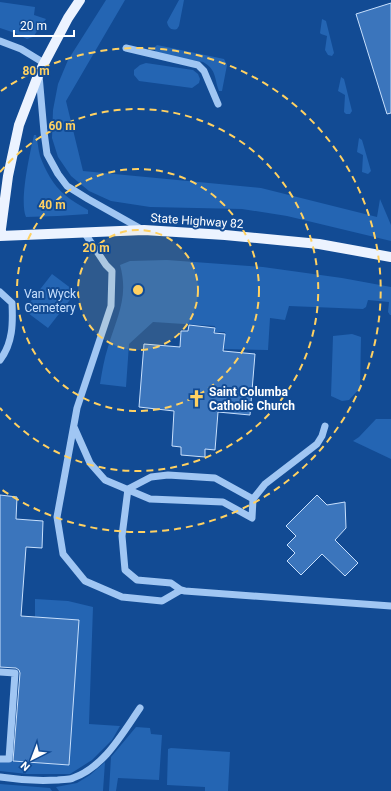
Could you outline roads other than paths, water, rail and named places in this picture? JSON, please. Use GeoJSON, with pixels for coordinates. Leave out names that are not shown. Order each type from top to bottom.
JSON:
{"type":"FeatureCollection","features":[{"type":"Feature","properties":{"kind":"main road"},"geometry":{"type":"LineString","coordinates":[[0,236],[8,176],[19,125],[39,73],[68,18],[80,0]]}},
{"type":"Feature","properties":{"kind":"main road","name":"State Highway 82"},"geometry":{"type":"LineString","coordinates":[[0,236],[144,230],[225,235],[319,244],[391,257]]}},
{"type":"Feature","properties":{"kind":"street"},"geometry":{"type":"LineString","coordinates":[[0,41],[21,49],[44,63]]}},
{"type":"Feature","properties":{"kind":"street"},"geometry":{"type":"LineString","coordinates":[[126,48],[198,65],[204,71],[218,104]]}},
{"type":"Feature","properties":{"kind":"street"},"geometry":{"type":"LineString","coordinates":[[39,73],[47,154],[58,174],[67,186],[88,200],[144,230]]}},
{"type":"Feature","properties":{"kind":"street"},"geometry":{"type":"LineString","coordinates":[[84,232],[112,271],[111,306],[77,408],[57,517],[63,554],[85,581],[122,598],[162,601],[181,590]]}},
{"type":"Feature","properties":{"kind":"street"},"geometry":{"type":"LineString","coordinates":[[0,292],[12,303],[13,323],[7,351],[0,360]]}},
{"type":"Feature","properties":{"kind":"street"},"geometry":{"type":"LineString","coordinates":[[74,427],[90,463],[105,480],[150,499],[223,502],[252,518],[253,500],[265,484],[317,444],[326,426]]}},
{"type":"Feature","properties":{"kind":"street"},"geometry":{"type":"LineString","coordinates":[[128,489],[151,477],[168,475],[215,478],[253,500]]}},
{"type":"Feature","properties":{"kind":"street"},"geometry":{"type":"LineString","coordinates":[[128,489],[122,536],[126,570],[137,580],[171,583],[181,590],[391,606]]}},
{"type":"Feature","properties":{"kind":"street"},"geometry":{"type":"LineString","coordinates":[[0,672],[15,673],[9,759],[0,759]]}},
{"type":"Feature","properties":{"kind":"street"},"geometry":{"type":"LineString","coordinates":[[0,777],[19,780],[72,779],[91,768],[109,752],[140,708]]}},
{"type":"Feature","properties":{"kind":"place","name":"Saint Columba Catholic Church"},"geometry":{"type":"Point","coordinates":[196,399]}},
{"type":"Feature","properties":{"kind":"park label","name":"Van Wyck Cemetery"},"geometry":{"type":"Point","coordinates":[50,301]}}]}
